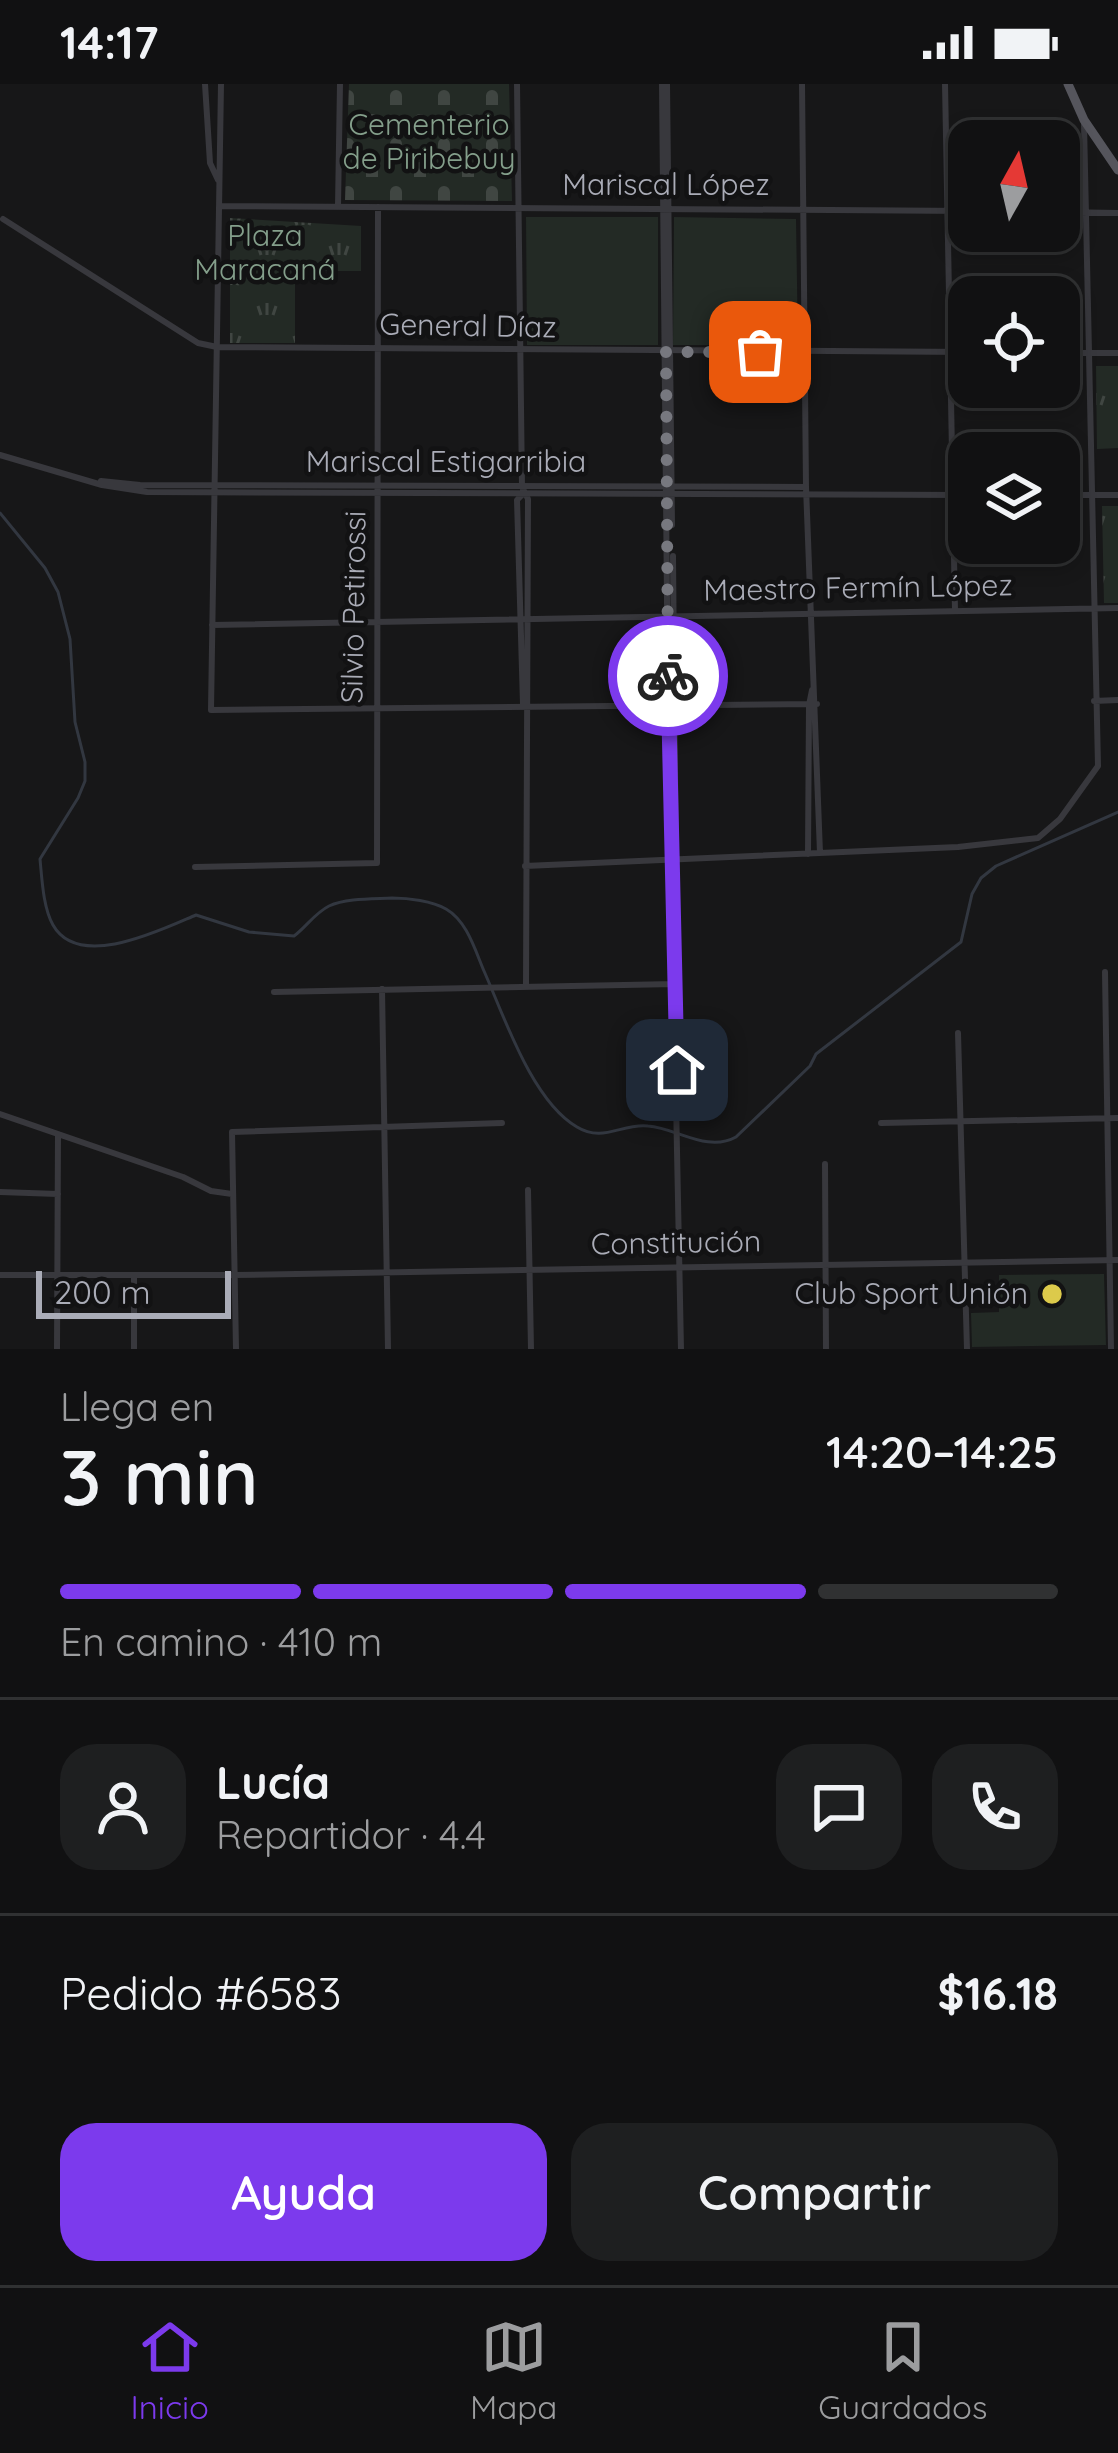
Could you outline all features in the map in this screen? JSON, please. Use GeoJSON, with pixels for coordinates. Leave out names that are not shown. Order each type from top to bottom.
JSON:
{"type":"FeatureCollection","features":[{"type":"Feature","properties":{"kind":"main road"},"geometry":{"type":"LineString","coordinates":[[1067,84],[1084,120],[1118,170]]}},
{"type":"Feature","properties":{"kind":"street"},"geometry":{"type":"LineString","coordinates":[[205,84],[210,163],[220,184]]}},
{"type":"Feature","properties":{"kind":"street"},"geometry":{"type":"LineString","coordinates":[[221,84],[211,710],[813,704]]}},
{"type":"Feature","properties":{"kind":"street"},"geometry":{"type":"LineString","coordinates":[[338,207],[340,84]]}},
{"type":"Feature","properties":{"kind":"street"},"geometry":{"type":"LineString","coordinates":[[517,84],[523,491],[527,500],[523,618],[526,985]]}},
{"type":"Feature","properties":{"kind":"street"},"geometry":{"type":"LineString","coordinates":[[664,84],[681,1349]]}},
{"type":"Feature","properties":{"kind":"street"},"geometry":{"type":"LineString","coordinates":[[802,84],[813,686],[808,854]]}},
{"type":"Feature","properties":{"kind":"street"},"geometry":{"type":"LineString","coordinates":[[945,84],[948,282]]}},
{"type":"Feature","properties":{"kind":"street"},"geometry":{"type":"LineString","coordinates":[[525,866],[958,848],[1038,838],[1060,819],[1098,766],[1084,120]]}},
{"type":"Feature","properties":{"kind":"street","name":"Mariscal López"},"geometry":{"type":"LineString","coordinates":[[219,206],[945,211]]}},
{"type":"Feature","properties":{"kind":"street","name":"Silvio Petirossi"},"geometry":{"type":"LineString","coordinates":[[194,867],[377,863],[379,207]]}},
{"type":"Feature","properties":{"kind":"street"},"geometry":{"type":"LineString","coordinates":[[1080,212],[1118,213]]}},
{"type":"Feature","properties":{"kind":"street","name":"General Díaz"},"geometry":{"type":"LineString","coordinates":[[3,219],[197,343],[217,347],[948,352]]}},
{"type":"Feature","properties":{"kind":"street"},"geometry":{"type":"LineString","coordinates":[[1080,353],[1118,353]]}},
{"type":"Feature","properties":{"kind":"street"},"geometry":{"type":"LineString","coordinates":[[0,455],[147,492],[379,489],[948,495]]}},
{"type":"Feature","properties":{"kind":"street"},"geometry":{"type":"LineString","coordinates":[[1080,495],[1118,494]]}},
{"type":"Feature","properties":{"kind":"street"},"geometry":{"type":"LineString","coordinates":[[954,564],[955,610]]}},
{"type":"Feature","properties":{"kind":"street","name":"Maestro Fermín López"},"geometry":{"type":"LineString","coordinates":[[212,625],[1118,608]]}},
{"type":"Feature","properties":{"kind":"street"},"geometry":{"type":"LineString","coordinates":[[1094,701],[1118,700]]}},
{"type":"Feature","properties":{"kind":"street"},"geometry":{"type":"LineString","coordinates":[[813,704],[820,853]]}},
{"type":"Feature","properties":{"kind":"street"},"geometry":{"type":"LineString","coordinates":[[1105,972],[1114,1260],[1111,1349]]}},
{"type":"Feature","properties":{"kind":"street"},"geometry":{"type":"LineString","coordinates":[[274,992],[675,984]]}},
{"type":"Feature","properties":{"kind":"street"},"geometry":{"type":"LineString","coordinates":[[382,989],[388,1349]]}},
{"type":"Feature","properties":{"kind":"street"},"geometry":{"type":"LineString","coordinates":[[958,1033],[967,1349]]}},
{"type":"Feature","properties":{"kind":"street"},"geometry":{"type":"LineString","coordinates":[[0,1114],[184,1177],[211,1191],[232,1194]]}},
{"type":"Feature","properties":{"kind":"street"},"geometry":{"type":"LineString","coordinates":[[881,1123],[1118,1118]]}},
{"type":"Feature","properties":{"kind":"street"},"geometry":{"type":"LineString","coordinates":[[236,1349],[232,1132],[502,1123]]}},
{"type":"Feature","properties":{"kind":"street"},"geometry":{"type":"LineString","coordinates":[[57,1349],[58,1134]]}},
{"type":"Feature","properties":{"kind":"street"},"geometry":{"type":"LineString","coordinates":[[825,1164],[826,1349]]}},
{"type":"Feature","properties":{"kind":"street"},"geometry":{"type":"LineString","coordinates":[[528,1190],[531,1349]]}},
{"type":"Feature","properties":{"kind":"street"},"geometry":{"type":"LineString","coordinates":[[0,1192],[58,1194]]}},
{"type":"Feature","properties":{"kind":"street","name":"Constitución"},"geometry":{"type":"LineString","coordinates":[[0,1275],[1114,1260]]}},
{"type":"Feature","properties":{"kind":"street"},"geometry":{"type":"LineString","coordinates":[[134,1275],[134,1349]]}},
{"type":"Feature","properties":{"kind":"green space","name":"Cementerio de Piribebuy"},"geometry":{"type":"Polygon","coordinates":[[[349,84],[509,84],[512,201],[345,200],[349,84]]]}},
{"type":"Feature","properties":{"kind":"green space"},"geometry":{"type":"Polygon","coordinates":[[[526,217],[658,217],[658,345],[527,345],[526,217]]]}},
{"type":"Feature","properties":{"kind":"green space"},"geometry":{"type":"Polygon","coordinates":[[[674,217],[796,219],[798,345],[673,345],[674,217]]]}},
{"type":"Feature","properties":{"kind":"green space","name":"Plaza Maracaná"},"geometry":{"type":"Polygon","coordinates":[[[230,218],[361,226],[361,271],[295,271],[295,343],[230,343],[230,218]]]}},
{"type":"Feature","properties":{"kind":"green space"},"geometry":{"type":"Polygon","coordinates":[[[1096,366],[1118,366],[1118,448],[1097,449],[1096,366]]]}},
{"type":"Feature","properties":{"kind":"green space"},"geometry":{"type":"Polygon","coordinates":[[[1102,506],[1118,506],[1118,603],[1104,603],[1102,506]]]}},
{"type":"Feature","properties":{"kind":"green space","name":"Club Sport Unión"},"geometry":{"type":"Polygon","coordinates":[[[1104,1274],[1106,1345],[972,1347],[971,1313],[999,1312],[999,1275],[1104,1274]]]}},
{"type":"Feature","properties":{"kind":"waterway"},"geometry":{"type":"LineString","coordinates":[[0,513],[45,568],[58,592],[70,639],[75,722],[85,781],[40,859],[47,910],[65,938],[101,946],[196,915],[249,932],[294,936],[324,909],[343,902],[399,898],[440,906],[460,921],[469,937],[533,1078],[561,1115],[586,1131],[648,1126],[703,1141],[736,1137],[810,1066],[816,1054],[961,942],[972,894],[981,878],[996,866],[1118,812]]}},
{"type":"Feature","properties":{"kind":"way so far"},"geometry":{"type":"LineString","coordinates":[[668,676],[666,352],[760,352]]}},
{"type":"Feature","properties":{"kind":"place","name":"Club Sport Unión"},"geometry":{"type":"Point","coordinates":[1052,1294]}},
{"type":"Feature","properties":{"kind":"route"},"geometry":{"type":"LineString","coordinates":[[668,676],[677,1070]]}}]}
